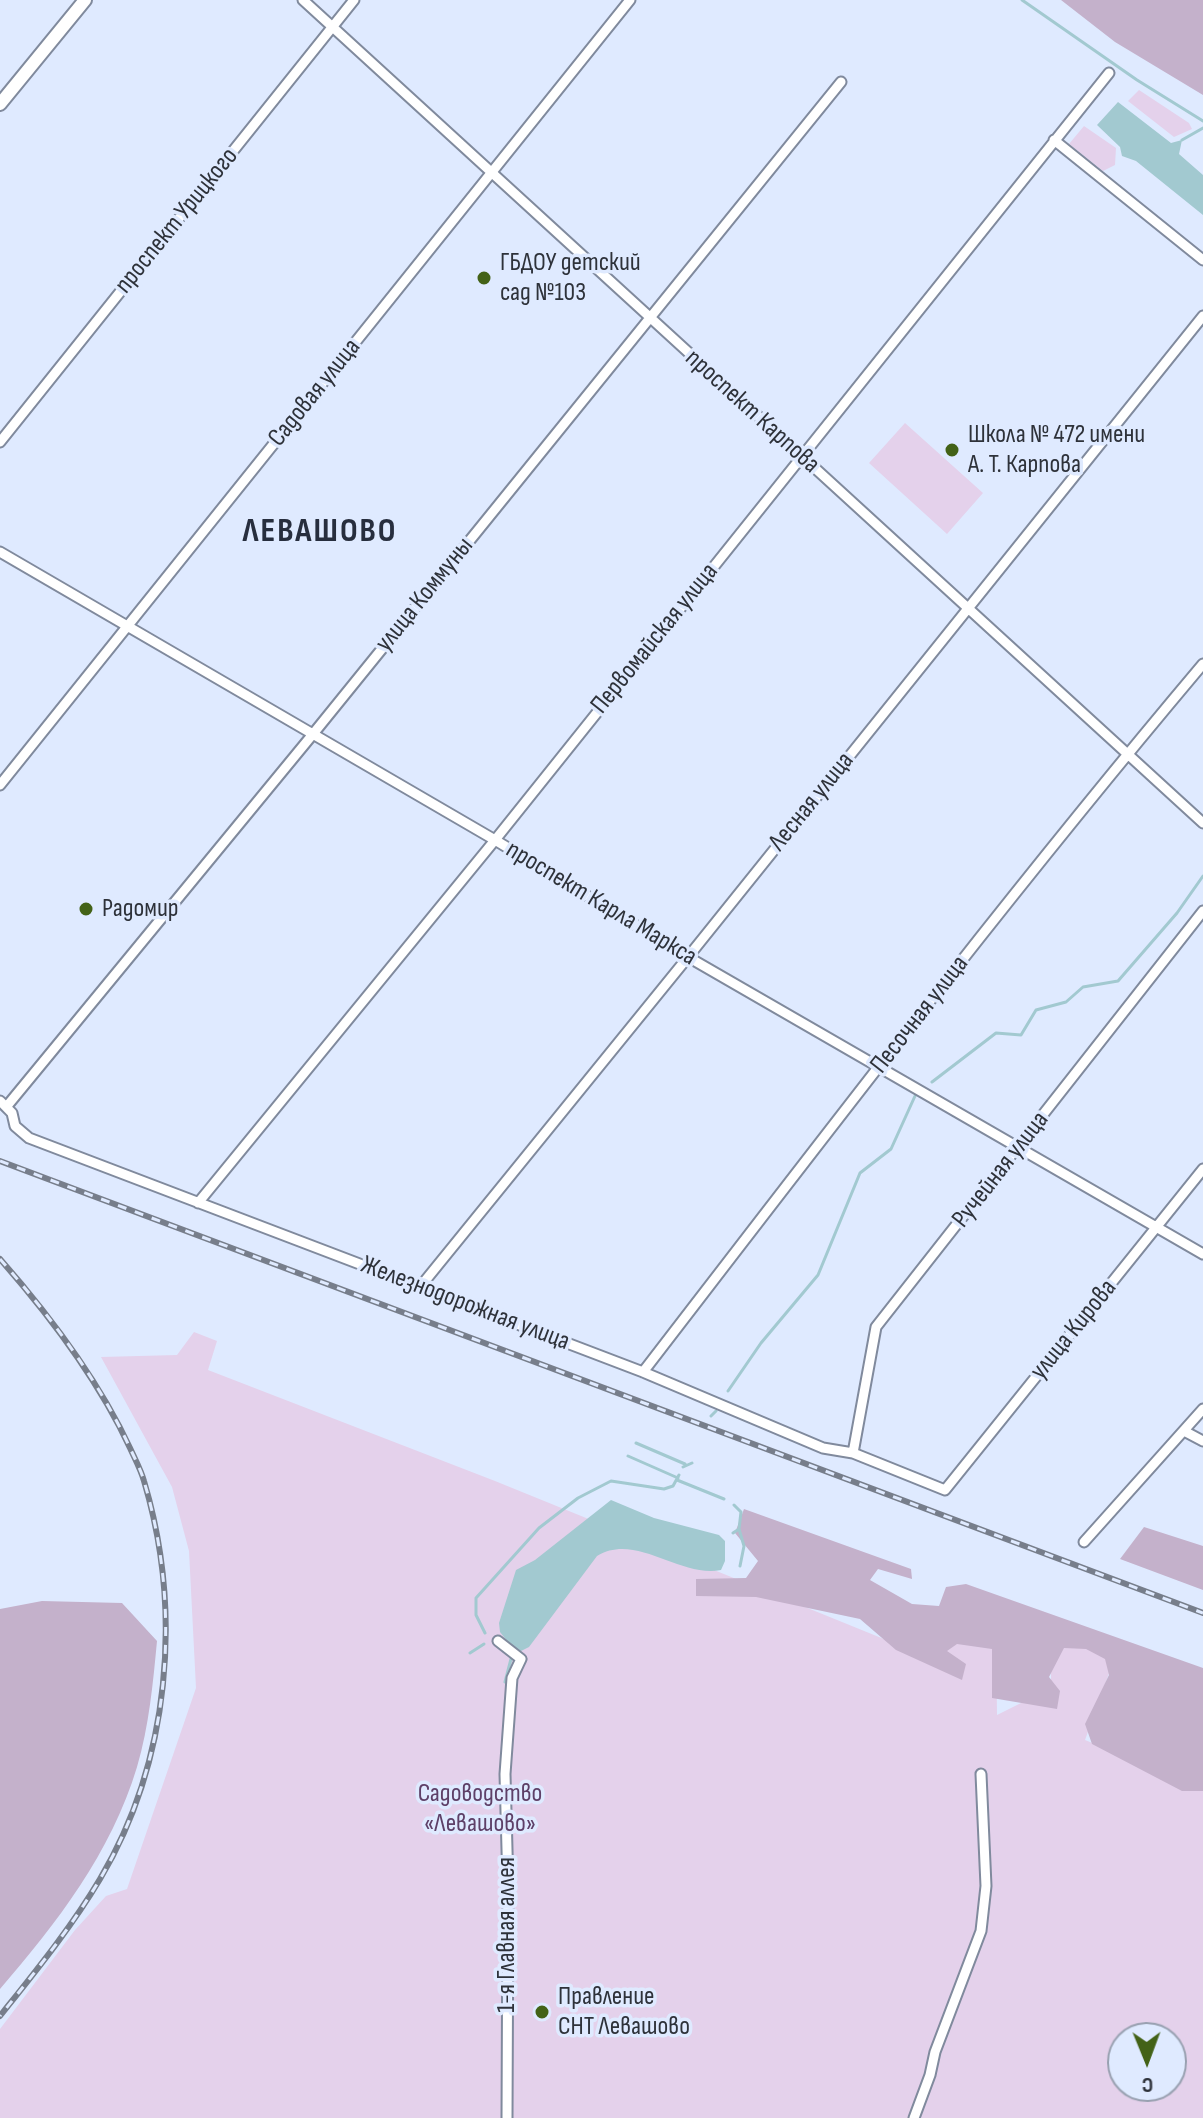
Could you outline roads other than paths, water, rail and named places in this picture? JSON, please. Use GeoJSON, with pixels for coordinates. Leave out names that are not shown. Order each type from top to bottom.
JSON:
{"type":"FeatureCollection","features":[{"type":"Feature","properties":{"kind":"street"},"geometry":{"type":"LineString","coordinates":[[0,104],[85,0]]}},
{"type":"Feature","properties":{"kind":"street","name":"проспект Карпова"},"geometry":{"type":"LineString","coordinates":[[303,0],[1203,823]]}},
{"type":"Feature","properties":{"kind":"street","name":"проспект Урицкого"},"geometry":{"type":"LineString","coordinates":[[0,442],[354,0]]}},
{"type":"Feature","properties":{"kind":"street","name":"Садовая улица"},"geometry":{"type":"LineString","coordinates":[[0,785],[630,0]]}},
{"type":"Feature","properties":{"kind":"street","name":"Первомайская улица"},"geometry":{"type":"LineString","coordinates":[[198,1203],[495,840],[1109,73]]}},
{"type":"Feature","properties":{"kind":"street","name":"улица Коммуны"},"geometry":{"type":"LineString","coordinates":[[3,1104],[313,734],[841,82]]}},
{"type":"Feature","properties":{"kind":"street"},"geometry":{"type":"LineString","coordinates":[[1054,140],[1203,260]]}},
{"type":"Feature","properties":{"kind":"street","name":"Лесная улица"},"geometry":{"type":"LineString","coordinates":[[420,1287],[1203,316]]}},
{"type":"Feature","properties":{"kind":"street","name":"проспект Карла Маркса"},"geometry":{"type":"LineString","coordinates":[[0,552],[495,840],[688,957],[1203,1254]]}},
{"type":"Feature","properties":{"kind":"street","name":"Песочная улица"},"geometry":{"type":"LineString","coordinates":[[643,1372],[879,1065],[1203,664]]}},
{"type":"Feature","properties":{"kind":"street","name":"Ручейная улица"},"geometry":{"type":"LineString","coordinates":[[853,1453],[876,1327],[1203,911]]}},
{"type":"Feature","properties":{"kind":"street","name":"Железнодорожная улица"},"geometry":{"type":"LineString","coordinates":[[3,1104],[15,1126],[29,1138],[643,1372],[823,1448],[853,1453],[945,1490]]}},
{"type":"Feature","properties":{"kind":"street","name":"улица Кирова"},"geometry":{"type":"LineString","coordinates":[[945,1490],[1203,1169]]}},
{"type":"Feature","properties":{"kind":"street"},"geometry":{"type":"LineString","coordinates":[[1084,1542],[1203,1409]]}},
{"type":"Feature","properties":{"kind":"street"},"geometry":{"type":"LineString","coordinates":[[1184,1431],[1203,1441]]}},
{"type":"Feature","properties":{"kind":"street","name":"1-я Главная аллея"},"geometry":{"type":"LineString","coordinates":[[498,1641],[521,1659],[512,1678],[505,1774],[507,2118]]}},
{"type":"Feature","properties":{"kind":"street"},"geometry":{"type":"LineString","coordinates":[[914,2118],[935,2052],[981,1931],[986,1886],[981,1774]]}},
{"type":"Feature","properties":{"kind":"waterway"},"geometry":{"type":"LineString","coordinates":[[1022,0],[1137,80],[1203,121]]}},
{"type":"Feature","properties":{"kind":"waterway"},"geometry":{"type":"LineString","coordinates":[[1182,140],[1203,128]]}},
{"type":"Feature","properties":{"kind":"waterway"},"geometry":{"type":"LineString","coordinates":[[932,1082],[996,1033],[1021,1035],[1036,1010],[1066,1002],[1083,987],[1118,981],[1177,913],[1203,876]]}},
{"type":"Feature","properties":{"kind":"waterway"},"geometry":{"type":"LineString","coordinates":[[728,1391],[761,1343],[818,1275],[860,1173],[891,1149],[915,1096]]}},
{"type":"Feature","properties":{"kind":"waterway"},"geometry":{"type":"LineString","coordinates":[[711,1416],[716,1411]]}},
{"type":"Feature","properties":{"kind":"waterway"},"geometry":{"type":"LineString","coordinates":[[636,1443],[685,1464]]}},
{"type":"Feature","properties":{"kind":"waterway"},"geometry":{"type":"LineString","coordinates":[[628,1456],[678,1478]]}},
{"type":"Feature","properties":{"kind":"waterway"},"geometry":{"type":"LineString","coordinates":[[683,1467],[692,1463]]}},
{"type":"Feature","properties":{"kind":"waterway"},"geometry":{"type":"LineString","coordinates":[[485,1633],[476,1615],[476,1598],[539,1528],[578,1498],[611,1481],[664,1489],[673,1486],[679,1475]]}},
{"type":"Feature","properties":{"kind":"waterway"},"geometry":{"type":"LineString","coordinates":[[677,1480],[724,1499]]}},
{"type":"Feature","properties":{"kind":"waterway"},"geometry":{"type":"LineString","coordinates":[[733,1533],[739,1529],[741,1512],[734,1505]]}},
{"type":"Feature","properties":{"kind":"waterway"},"geometry":{"type":"LineString","coordinates":[[739,1529],[744,1546],[740,1566]]}},
{"type":"Feature","properties":{"kind":"waterway"},"geometry":{"type":"LineString","coordinates":[[470,1653],[484,1644]]}},
{"type":"Feature","properties":{"kind":"waterway"},"geometry":{"type":"LineString","coordinates":[[505,1682],[511,1659]]}},
{"type":"Feature","properties":{"kind":"railway"},"geometry":{"type":"LineString","coordinates":[[0,1161],[1203,1613]]}},
{"type":"Feature","properties":{"kind":"railway"},"geometry":{"type":"LineString","coordinates":[[0,1259],[55,1326],[88,1373],[138,1464],[156,1531],[166,1633],[163,1685],[155,1736],[142,1785],[124,1833],[77,1915],[0,2016]]}},
{"type":"Feature","properties":{"kind":"place","name":"ГБДОУ детский сад №103"},"geometry":{"type":"Point","coordinates":[484,278]}},
{"type":"Feature","properties":{"kind":"place","name":"Школа № 472 имени А. Т. Карпова"},"geometry":{"type":"Point","coordinates":[952,450]}},
{"type":"Feature","properties":{"kind":"place","name":"Радомир"},"geometry":{"type":"Point","coordinates":[86,909]}},
{"type":"Feature","properties":{"kind":"place","name":"Правление СНТ Левашово"},"geometry":{"type":"Point","coordinates":[542,2012]}},
{"type":"Feature","properties":{"kind":"district","name":"ЛЕВАШОВО"},"geometry":{"type":"Point","coordinates":[320,532]}},
{"type":"Feature","properties":{"kind":"park label","name":"Садоводство «Левашово»"},"geometry":{"type":"Point","coordinates":[480,1809]}}]}
